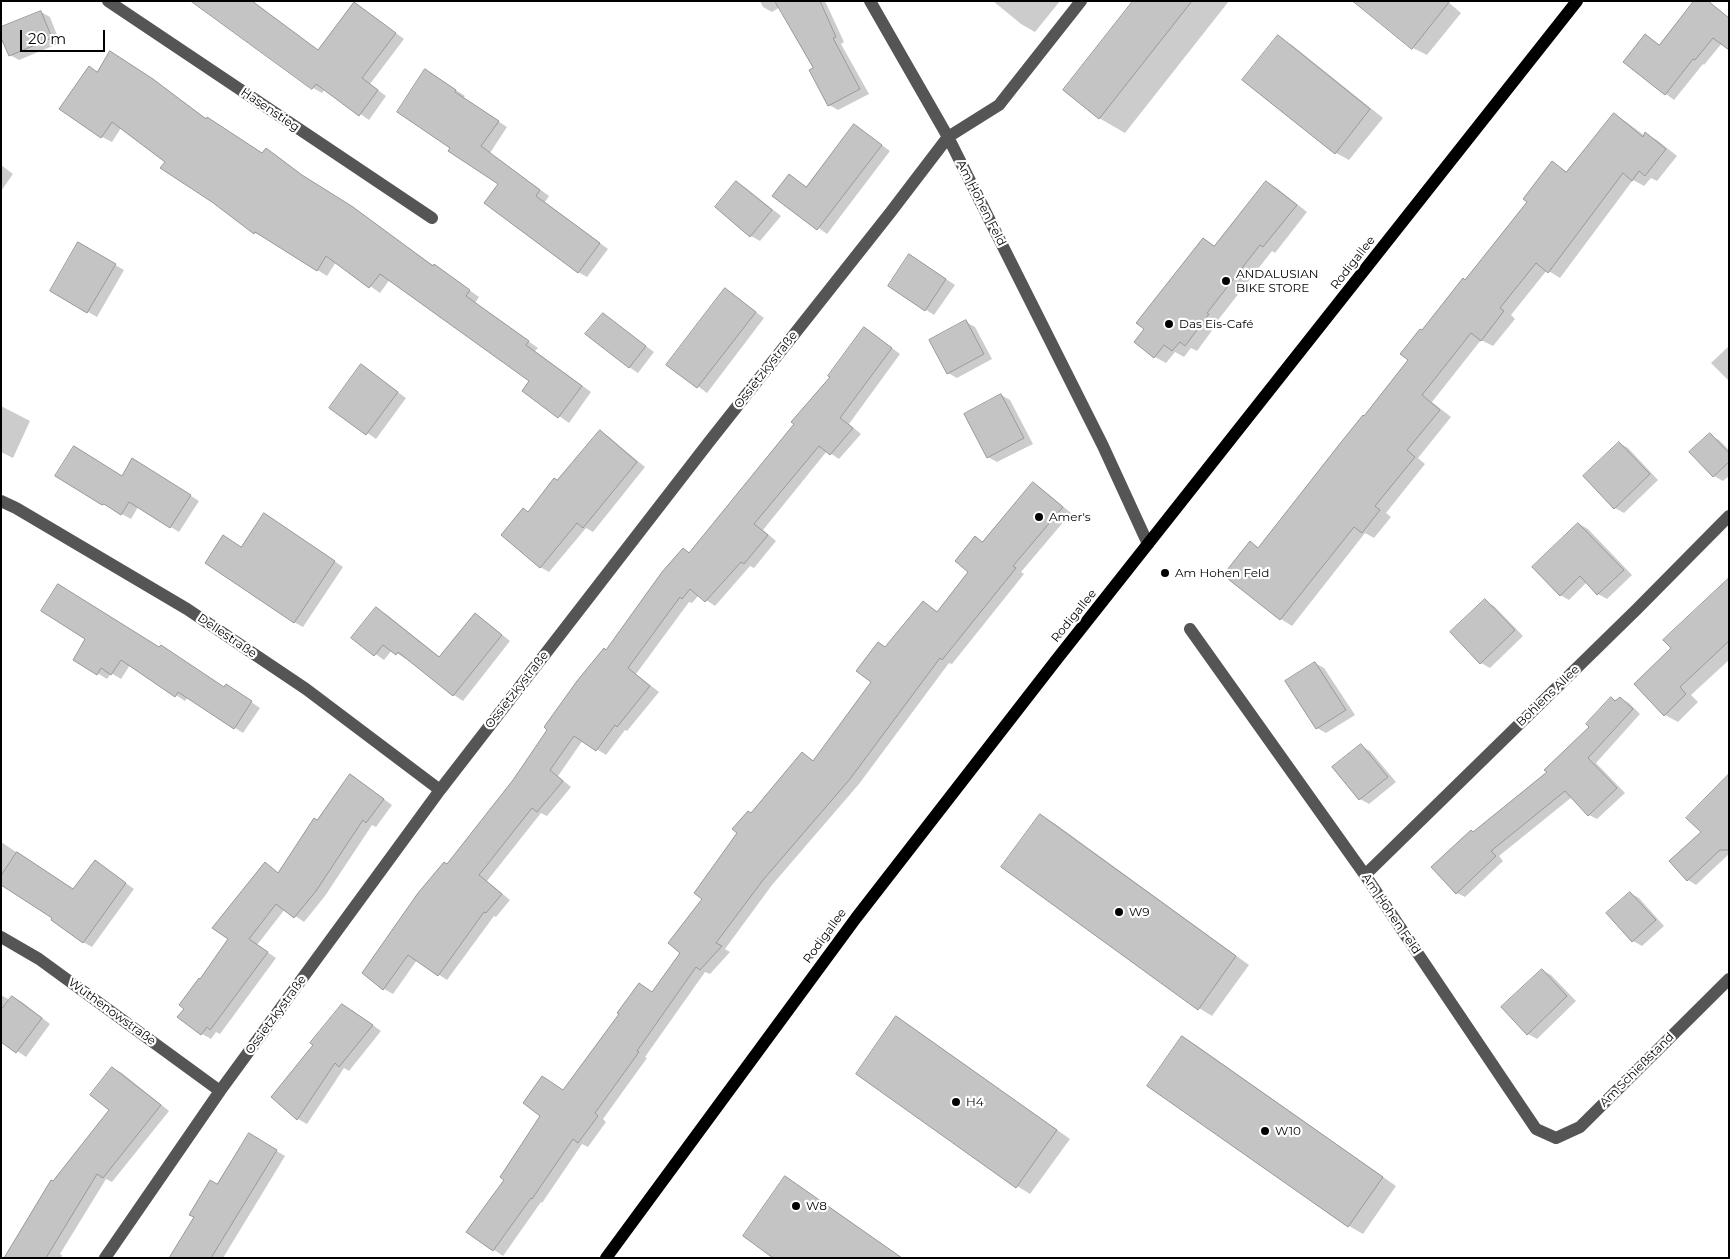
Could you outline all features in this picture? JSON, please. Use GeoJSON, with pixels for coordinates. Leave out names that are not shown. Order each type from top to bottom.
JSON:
{"type":"FeatureCollection","features":[{"type":"Feature","properties":{"kind":"main road","name":"Rodigallee"},"geometry":{"type":"LineString","coordinates":[[606,1258],[856,918],[1148,544],[1577,1]]}},
{"type":"Feature","properties":{"kind":"street","name":"Hasenstieg"},"geometry":{"type":"LineString","coordinates":[[108,1],[432,218]]}},
{"type":"Feature","properties":{"kind":"street","name":"Am Hohen Feld"},"geometry":{"type":"LineString","coordinates":[[870,1],[948,137],[1095,430],[1148,544]]}},
{"type":"Feature","properties":{"kind":"street"},"geometry":{"type":"LineString","coordinates":[[948,137],[999,105],[1081,1]]}},
{"type":"Feature","properties":{"kind":"street","name":"Ossietzkystraße"},"geometry":{"type":"LineString","coordinates":[[106,1258],[220,1091],[440,790],[715,434],[948,137]]}},
{"type":"Feature","properties":{"kind":"street","name":"Dellestraße"},"geometry":{"type":"LineString","coordinates":[[1,501],[187,609],[306,689],[440,790]]}},
{"type":"Feature","properties":{"kind":"street","name":"Bohlens Allee"},"geometry":{"type":"LineString","coordinates":[[1365,875],[1637,609],[1729,516]]}},
{"type":"Feature","properties":{"kind":"street","name":"Am Hohen Feld"},"geometry":{"type":"LineString","coordinates":[[1190,629],[1365,875],[1536,1129]]}},
{"type":"Feature","properties":{"kind":"street","name":"Wuthenowstraße"},"geometry":{"type":"LineString","coordinates":[[1,937],[39,959],[220,1091]]}},
{"type":"Feature","properties":{"kind":"street","name":"Am Schießstand"},"geometry":{"type":"LineString","coordinates":[[1536,1129],[1556,1138],[1580,1127],[1729,979]]}},
{"type":"Feature","properties":{"kind":"building"},"geometry":{"type":"Polygon","coordinates":[[[191,1],[252,1],[318,50],[354,2],[396,33],[362,78],[378,90],[359,116],[316,84],[312,89],[191,1]]]}},
{"type":"Feature","properties":{"kind":"building"},"geometry":{"type":"Polygon","coordinates":[[[775,1],[820,1],[836,37],[833,38],[860,89],[828,106],[809,70],[813,68],[775,1]]]}},
{"type":"Feature","properties":{"kind":"building"},"geometry":{"type":"Polygon","coordinates":[[[1133,1],[1192,1],[1099,119],[1063,90],[1133,1]]]}},
{"type":"Feature","properties":{"kind":"building"},"geometry":{"type":"Polygon","coordinates":[[[1353,1],[1450,1],[1412,49],[1353,1]]]}},
{"type":"Feature","properties":{"kind":"building"},"geometry":{"type":"Polygon","coordinates":[[[1694,1],[1708,1],[1729,18],[1729,50],[1713,38],[1695,60],[1693,59],[1665,95],[1623,62],[1645,34],[1659,45],[1694,1]]]}},
{"type":"Feature","properties":{"kind":"building"},"geometry":{"type":"Polygon","coordinates":[[[41,11],[52,38],[9,56],[1,38],[1,27],[41,11]]]}},
{"type":"Feature","properties":{"kind":"building"},"geometry":{"type":"Polygon","coordinates":[[[1278,35],[1370,109],[1335,154],[1242,80],[1278,35]]]}},
{"type":"Feature","properties":{"kind":"building"},"geometry":{"type":"Polygon","coordinates":[[[110,51],[153,79],[206,119],[207,117],[262,153],[266,148],[302,175],[353,207],[433,266],[434,264],[470,290],[466,296],[529,341],[526,345],[582,386],[558,418],[522,391],[529,381],[380,274],[369,288],[326,256],[317,271],[255,232],[254,234],[212,202],[160,168],[165,162],[112,122],[101,138],[59,109],[89,66],[97,72],[110,51]]]}},
{"type":"Feature","properties":{"kind":"building"},"geometry":{"type":"Polygon","coordinates":[[[425,69],[456,90],[455,92],[499,121],[481,146],[540,190],[536,196],[600,243],[578,273],[484,203],[498,184],[448,151],[450,148],[397,112],[425,69]]]}},
{"type":"Feature","properties":{"kind":"building"},"geometry":{"type":"Polygon","coordinates":[[[1614,113],[1643,137],[1645,132],[1666,149],[1645,176],[1639,171],[1632,181],[1623,173],[1548,273],[1536,263],[1500,308],[1504,311],[1481,341],[1471,333],[1422,395],[1440,410],[1407,450],[1415,457],[1375,506],[1380,510],[1362,533],[1354,527],[1280,620],[1223,575],[1250,541],[1258,548],[1342,441],[1364,416],[1408,360],[1400,354],[1420,329],[1422,330],[1463,278],[1465,280],[1527,202],[1523,199],[1552,161],[1566,172],[1614,113]]]}},
{"type":"Feature","properties":{"kind":"building"},"geometry":{"type":"Polygon","coordinates":[[[854,124],[882,145],[817,230],[772,196],[789,174],[806,187],[854,124]]]}},
{"type":"Feature","properties":{"kind":"building"},"geometry":{"type":"Polygon","coordinates":[[[736,181],[772,210],[750,237],[715,207],[736,181]]]}},
{"type":"Feature","properties":{"kind":"building"},"geometry":{"type":"Polygon","coordinates":[[[1266,181],[1297,205],[1263,247],[1260,245],[1207,313],[1209,314],[1185,346],[1180,342],[1172,351],[1164,345],[1154,358],[1134,342],[1144,329],[1136,323],[1203,238],[1214,246],[1266,181]]]}},
{"type":"Feature","properties":{"kind":"building"},"geometry":{"type":"Polygon","coordinates":[[[78,242],[116,264],[87,313],[50,291],[78,242]]]}},
{"type":"Feature","properties":{"kind":"building"},"geometry":{"type":"Polygon","coordinates":[[[909,254],[946,279],[925,311],[888,286],[909,254]]]}},
{"type":"Feature","properties":{"kind":"building"},"geometry":{"type":"Polygon","coordinates":[[[725,288],[756,312],[697,388],[666,365],[725,288]]]}},
{"type":"Feature","properties":{"kind":"building"},"geometry":{"type":"Polygon","coordinates":[[[603,313],[646,346],[629,368],[585,334],[603,313]]]}},
{"type":"Feature","properties":{"kind":"building"},"geometry":{"type":"Polygon","coordinates":[[[966,320],[984,354],[947,374],[929,340],[966,320]]]}},
{"type":"Feature","properties":{"kind":"building"},"geometry":{"type":"Polygon","coordinates":[[[864,327],[892,348],[840,418],[853,428],[830,455],[819,446],[754,524],[768,535],[744,564],[741,562],[705,602],[690,589],[682,599],[680,597],[628,668],[650,686],[617,727],[615,725],[596,751],[574,736],[550,770],[563,781],[537,812],[532,808],[479,875],[502,894],[486,913],[484,912],[438,976],[408,955],[383,990],[362,973],[418,893],[444,862],[447,864],[513,780],[547,730],[544,727],[577,681],[604,648],[606,650],[662,572],[683,548],[689,553],[794,424],[791,422],[830,377],[828,376],[864,327]]]}},
{"type":"Feature","properties":{"kind":"building"},"geometry":{"type":"Polygon","coordinates":[[[361,364],[398,392],[366,435],[329,408],[361,364]]]}},
{"type":"Feature","properties":{"kind":"building"},"geometry":{"type":"Polygon","coordinates":[[[1001,394],[1024,438],[987,458],[964,414],[1001,394]]]}},
{"type":"Feature","properties":{"kind":"building"},"geometry":{"type":"Polygon","coordinates":[[[600,430],[637,462],[583,528],[577,523],[540,568],[501,535],[523,508],[528,512],[554,478],[557,480],[600,430]]]}},
{"type":"Feature","properties":{"kind":"building"},"geometry":{"type":"Polygon","coordinates":[[[1710,433],[1729,453],[1729,462],[1713,477],[1689,452],[1710,433]]]}},
{"type":"Feature","properties":{"kind":"building"},"geometry":{"type":"Polygon","coordinates":[[[1619,442],[1650,474],[1614,509],[1583,476],[1619,442]]]}},
{"type":"Feature","properties":{"kind":"building"},"geometry":{"type":"Polygon","coordinates":[[[74,446],[122,476],[132,458],[191,495],[170,528],[129,502],[121,515],[55,476],[74,446]]]}},
{"type":"Feature","properties":{"kind":"building"},"geometry":{"type":"Polygon","coordinates":[[[1033,482],[1063,507],[1013,566],[1016,568],[942,660],[940,658],[850,779],[763,880],[716,943],[722,946],[700,970],[696,967],[595,1113],[598,1116],[578,1143],[573,1139],[532,1199],[493,1251],[466,1232],[504,1180],[500,1177],[540,1116],[523,1103],[542,1076],[563,1090],[619,1014],[617,1013],[639,983],[652,992],[680,953],[668,943],[702,899],[694,893],[737,833],[732,829],[748,811],[751,813],[802,752],[813,761],[871,682],[856,671],[878,642],[885,647],[923,601],[937,612],[968,572],[955,561],[975,536],[982,542],[1033,482]]]}},
{"type":"Feature","properties":{"kind":"building"},"geometry":{"type":"Polygon","coordinates":[[[264,513],[335,561],[294,623],[205,563],[223,535],[241,547],[264,513]]]}},
{"type":"Feature","properties":{"kind":"building"},"geometry":{"type":"Polygon","coordinates":[[[1578,523],[1624,570],[1597,595],[1580,576],[1560,596],[1532,567],[1578,523]]]}},
{"type":"Feature","properties":{"kind":"building"},"geometry":{"type":"Polygon","coordinates":[[[1729,578],[1729,641],[1680,687],[1686,694],[1664,716],[1634,684],[1671,648],[1663,640],[1729,578]]]}},
{"type":"Feature","properties":{"kind":"building"},"geometry":{"type":"Polygon","coordinates":[[[58,584],[159,647],[161,645],[224,687],[226,684],[252,701],[234,729],[178,692],[175,697],[121,660],[111,675],[101,668],[97,675],[73,660],[85,639],[41,611],[58,584]]]}},
{"type":"Feature","properties":{"kind":"building"},"geometry":{"type":"Polygon","coordinates":[[[1485,599],[1515,630],[1480,664],[1450,632],[1485,599]]]}},
{"type":"Feature","properties":{"kind":"building"},"geometry":{"type":"Polygon","coordinates":[[[376,607],[439,657],[475,613],[502,635],[453,696],[398,652],[396,655],[383,645],[374,656],[351,638],[376,607]]]}},
{"type":"Feature","properties":{"kind":"building"},"geometry":{"type":"Polygon","coordinates":[[[1315,662],[1346,710],[1316,729],[1285,681],[1315,662]]]}},
{"type":"Feature","properties":{"kind":"building"},"geometry":{"type":"Polygon","coordinates":[[[1611,697],[1615,701],[1620,697],[1633,709],[1588,758],[1617,788],[1588,816],[1565,791],[1491,851],[1496,856],[1456,894],[1431,867],[1471,830],[1473,832],[1547,772],[1544,770],[1589,727],[1586,724],[1611,697]]]}},
{"type":"Feature","properties":{"kind":"building"},"geometry":{"type":"Polygon","coordinates":[[[1361,744],[1388,777],[1359,800],[1332,767],[1361,744]]]}},
{"type":"Feature","properties":{"kind":"building"},"geometry":{"type":"Polygon","coordinates":[[[350,774],[384,799],[366,823],[363,820],[316,891],[294,918],[276,904],[249,939],[268,952],[210,1030],[207,1027],[201,1035],[177,1017],[184,1009],[179,1005],[228,939],[212,928],[265,862],[278,873],[314,818],[317,820],[350,774]]]}},
{"type":"Feature","properties":{"kind":"building"},"geometry":{"type":"Polygon","coordinates":[[[1729,774],[1729,850],[1720,850],[1687,881],[1669,861],[1701,832],[1686,818],[1729,774]]]}},
{"type":"Feature","properties":{"kind":"building","name":"W9"},"geometry":{"type":"Polygon","coordinates":[[[1040,814],[1236,956],[1198,1010],[1001,867],[1040,814]]]}},
{"type":"Feature","properties":{"kind":"building"},"geometry":{"type":"Polygon","coordinates":[[[17,852],[73,889],[95,860],[126,883],[83,943],[51,920],[52,918],[1,885],[1,876],[17,852]]]}},
{"type":"Feature","properties":{"kind":"building"},"geometry":{"type":"Polygon","coordinates":[[[1630,892],[1656,920],[1632,942],[1606,913],[1630,892]]]}},
{"type":"Feature","properties":{"kind":"building"},"geometry":{"type":"Polygon","coordinates":[[[1542,969],[1567,996],[1527,1035],[1501,1007],[1542,969]]]}},
{"type":"Feature","properties":{"kind":"building"},"geometry":{"type":"Polygon","coordinates":[[[12,996],[42,1018],[16,1053],[1,1042],[1,1010],[12,996]]]}},
{"type":"Feature","properties":{"kind":"building"},"geometry":{"type":"Polygon","coordinates":[[[342,1004],[373,1025],[339,1067],[335,1063],[297,1120],[271,1097],[313,1045],[310,1043],[342,1004]]]}},
{"type":"Feature","properties":{"kind":"building","name":"H4"},"geometry":{"type":"Polygon","coordinates":[[[896,1016],[1057,1130],[1016,1188],[856,1074],[896,1016]]]}},
{"type":"Feature","properties":{"kind":"building","name":"W10"},"geometry":{"type":"Polygon","coordinates":[[[1182,1036],[1383,1177],[1348,1227],[1147,1086],[1182,1036]]]}},
{"type":"Feature","properties":{"kind":"building"},"geometry":{"type":"Polygon","coordinates":[[[112,1067],[161,1105],[103,1178],[97,1174],[46,1258],[4,1258],[51,1180],[53,1181],[109,1110],[90,1095],[112,1067]]]}},
{"type":"Feature","properties":{"kind":"building"},"geometry":{"type":"Polygon","coordinates":[[[249,1133],[277,1150],[211,1258],[169,1258],[194,1217],[189,1215],[210,1180],[217,1184],[249,1133]]]}},
{"type":"Feature","properties":{"kind":"building","name":"W8"},"geometry":{"type":"Polygon","coordinates":[[[785,1176],[902,1258],[773,1258],[743,1236],[785,1176]]]}},
{"type":"Feature","properties":{"kind":"place","name":"ANDALUSIAN BIKE STORE"},"geometry":{"type":"Point","coordinates":[1226,281]}},
{"type":"Feature","properties":{"kind":"place","name":"Das Eis-Café"},"geometry":{"type":"Point","coordinates":[1169,324]}},
{"type":"Feature","properties":{"kind":"place","name":"Amer's"},"geometry":{"type":"Point","coordinates":[1039,517]}},
{"type":"Feature","properties":{"kind":"place","name":"Am Hohen Feld"},"geometry":{"type":"Point","coordinates":[1165,573]}},
{"type":"Feature","properties":{"kind":"place","name":"W9"},"geometry":{"type":"Point","coordinates":[1119,912]}},
{"type":"Feature","properties":{"kind":"place","name":"H4"},"geometry":{"type":"Point","coordinates":[956,1102]}},
{"type":"Feature","properties":{"kind":"place","name":"W10"},"geometry":{"type":"Point","coordinates":[1265,1131]}},
{"type":"Feature","properties":{"kind":"place","name":"W8"},"geometry":{"type":"Point","coordinates":[796,1206]}}]}
